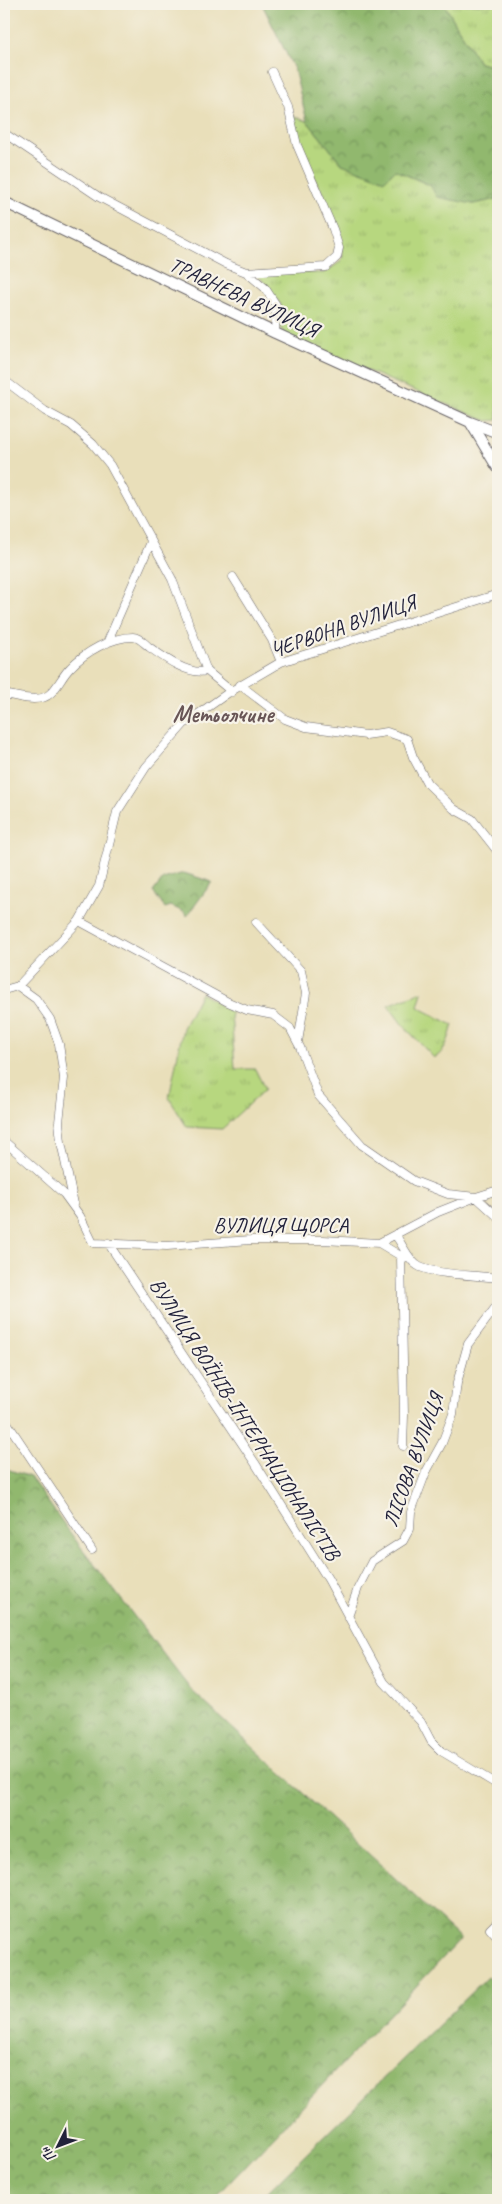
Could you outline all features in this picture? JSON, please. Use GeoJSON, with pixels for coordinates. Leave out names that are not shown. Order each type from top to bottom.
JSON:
{"type":"FeatureCollection","features":[{"type":"Feature","properties":{"kind":"street"},"geometry":{"type":"LineString","coordinates":[[246,272],[326,268],[337,257],[339,248],[333,228],[297,145],[284,94],[272,72]]}},
{"type":"Feature","properties":{"kind":"street"},"geometry":{"type":"LineString","coordinates":[[4,133],[99,197],[218,260],[246,272],[265,288],[276,306],[275,333]]}},
{"type":"Feature","properties":{"kind":"street","name":"ТРАВНЕВА ВУЛИЦЯ"},"geometry":{"type":"LineString","coordinates":[[4,202],[275,333],[470,422],[493,431],[498,430]]}},
{"type":"Feature","properties":{"kind":"street"},"geometry":{"type":"LineString","coordinates":[[4,380],[45,411],[71,425],[93,444],[110,466],[172,579],[207,670],[232,692]]}},
{"type":"Feature","properties":{"kind":"street"},"geometry":{"type":"LineString","coordinates":[[470,422],[498,470]]}},
{"type":"Feature","properties":{"kind":"street"},"geometry":{"type":"LineString","coordinates":[[498,454],[498,470]]}},
{"type":"Feature","properties":{"kind":"street"},"geometry":{"type":"LineString","coordinates":[[107,643],[151,542]]}},
{"type":"Feature","properties":{"kind":"street"},"geometry":{"type":"LineString","coordinates":[[233,578],[272,640],[281,662]]}},
{"type":"Feature","properties":{"kind":"street","name":"ЧЕРВОНА ВУЛИЦЯ"},"geometry":{"type":"LineString","coordinates":[[18,986],[79,920],[100,886],[116,812],[146,767],[184,724],[240,686],[281,662],[498,594]]}},
{"type":"Feature","properties":{"kind":"street"},"geometry":{"type":"LineString","coordinates":[[4,694],[21,698],[41,698],[50,694],[70,668],[114,639],[136,637],[174,662],[200,673],[207,670]]}},
{"type":"Feature","properties":{"kind":"street"},"geometry":{"type":"LineString","coordinates":[[240,686],[285,719],[306,727],[366,734],[387,732],[407,739],[413,757],[427,783],[454,808],[472,818],[498,852]]}},
{"type":"Feature","properties":{"kind":"street"},"geometry":{"type":"LineString","coordinates":[[79,920],[228,1002],[247,1010],[273,1015],[290,1028],[298,1042],[318,1095],[362,1145],[414,1181],[448,1194],[476,1197],[498,1217]]}},
{"type":"Feature","properties":{"kind":"street"},"geometry":{"type":"LineString","coordinates":[[256,922],[301,971],[306,993],[298,1042]]}},
{"type":"Feature","properties":{"kind":"street"},"geometry":{"type":"LineString","coordinates":[[4,990],[18,986]]}},
{"type":"Feature","properties":{"kind":"street","name":"ВУЛИЦЯ ЩОРСА"},"geometry":{"type":"LineString","coordinates":[[18,986],[36,999],[50,1019],[59,1044],[64,1078],[59,1122],[61,1142],[74,1207]]}},
{"type":"Feature","properties":{"kind":"street","name":"ВУЛИЦЯ ЩОРСА"},"geometry":{"type":"LineString","coordinates":[[4,1141],[64,1194],[74,1207],[93,1243],[167,1246],[234,1241],[323,1240],[379,1243],[396,1236],[438,1212],[498,1190]]}},
{"type":"Feature","properties":{"kind":"street"},"geometry":{"type":"LineString","coordinates":[[396,1236],[406,1252],[419,1267]]}},
{"type":"Feature","properties":{"kind":"street","name":"ВУЛИЦЯ ВОЇНІВ-ІНТЕРНАЦІОНАЛІСТІВ"},"geometry":{"type":"LineString","coordinates":[[108,1243],[255,1463],[328,1579],[384,1682],[421,1722],[431,1741],[454,1760],[498,1785]]}},
{"type":"Feature","properties":{"kind":"street"},"geometry":{"type":"LineString","coordinates":[[379,1243],[419,1267],[498,1278]]}},
{"type":"Feature","properties":{"kind":"street"},"geometry":{"type":"LineString","coordinates":[[401,1256],[403,1446]]}},
{"type":"Feature","properties":{"kind":"street","name":"ЛІСОВА ВУЛИЦЯ"},"geometry":{"type":"LineString","coordinates":[[348,1617],[358,1588],[372,1561],[403,1541],[410,1528],[411,1512],[426,1472],[442,1443],[453,1414],[458,1383],[468,1344],[498,1304]]}},
{"type":"Feature","properties":{"kind":"street"},"geometry":{"type":"LineString","coordinates":[[4,1418],[92,1550]]}},
{"type":"Feature","properties":{"kind":"street"},"geometry":{"type":"LineString","coordinates":[[498,1921],[490,1929],[498,1938]]}},
{"type":"Feature","properties":{"kind":"green space"},"geometry":{"type":"Polygon","coordinates":[[[262,4],[444,4],[479,63],[498,67],[498,199],[473,204],[437,197],[430,185],[395,170],[385,180],[342,164],[307,121],[294,69],[262,4]]]}},
{"type":"Feature","properties":{"kind":"green space"},"geometry":{"type":"Polygon","coordinates":[[[444,4],[498,4],[498,67],[479,63],[444,4]]]}},
{"type":"Feature","properties":{"kind":"green space"},"geometry":{"type":"Polygon","coordinates":[[[292,116],[307,121],[342,164],[395,170],[473,204],[498,199],[498,420],[488,421],[477,417],[285,336],[280,326],[281,305],[256,272],[324,273],[340,262],[343,256],[340,234],[304,154],[292,116]]]}},
{"type":"Feature","properties":{"kind":"green space"},"geometry":{"type":"Polygon","coordinates":[[[184,873],[212,882],[187,916],[184,912],[171,906],[165,908],[153,892],[163,879],[184,873]]]}},
{"type":"Feature","properties":{"kind":"green space"},"geometry":{"type":"Polygon","coordinates":[[[422,992],[418,1007],[453,1025],[444,1048],[434,1058],[402,1024],[388,1005],[422,992]]]}},
{"type":"Feature","properties":{"kind":"green space"},"geometry":{"type":"Polygon","coordinates":[[[201,993],[231,1012],[235,1069],[255,1069],[265,1089],[222,1129],[187,1127],[169,1098],[183,1028],[201,993]]]}},
{"type":"Feature","properties":{"kind":"green space"},"geometry":{"type":"Polygon","coordinates":[[[4,1468],[30,1477],[77,1542],[191,1690],[461,1939],[213,2200],[4,2200],[4,1468]]]}},
{"type":"Feature","properties":{"kind":"green space"},"geometry":{"type":"Polygon","coordinates":[[[487,1977],[498,1986],[498,2200],[259,2200],[487,1977]]]}},
{"type":"Feature","properties":{"kind":"district","name":"Метьолчине"},"geometry":{"type":"Point","coordinates":[223,714]}}]}
